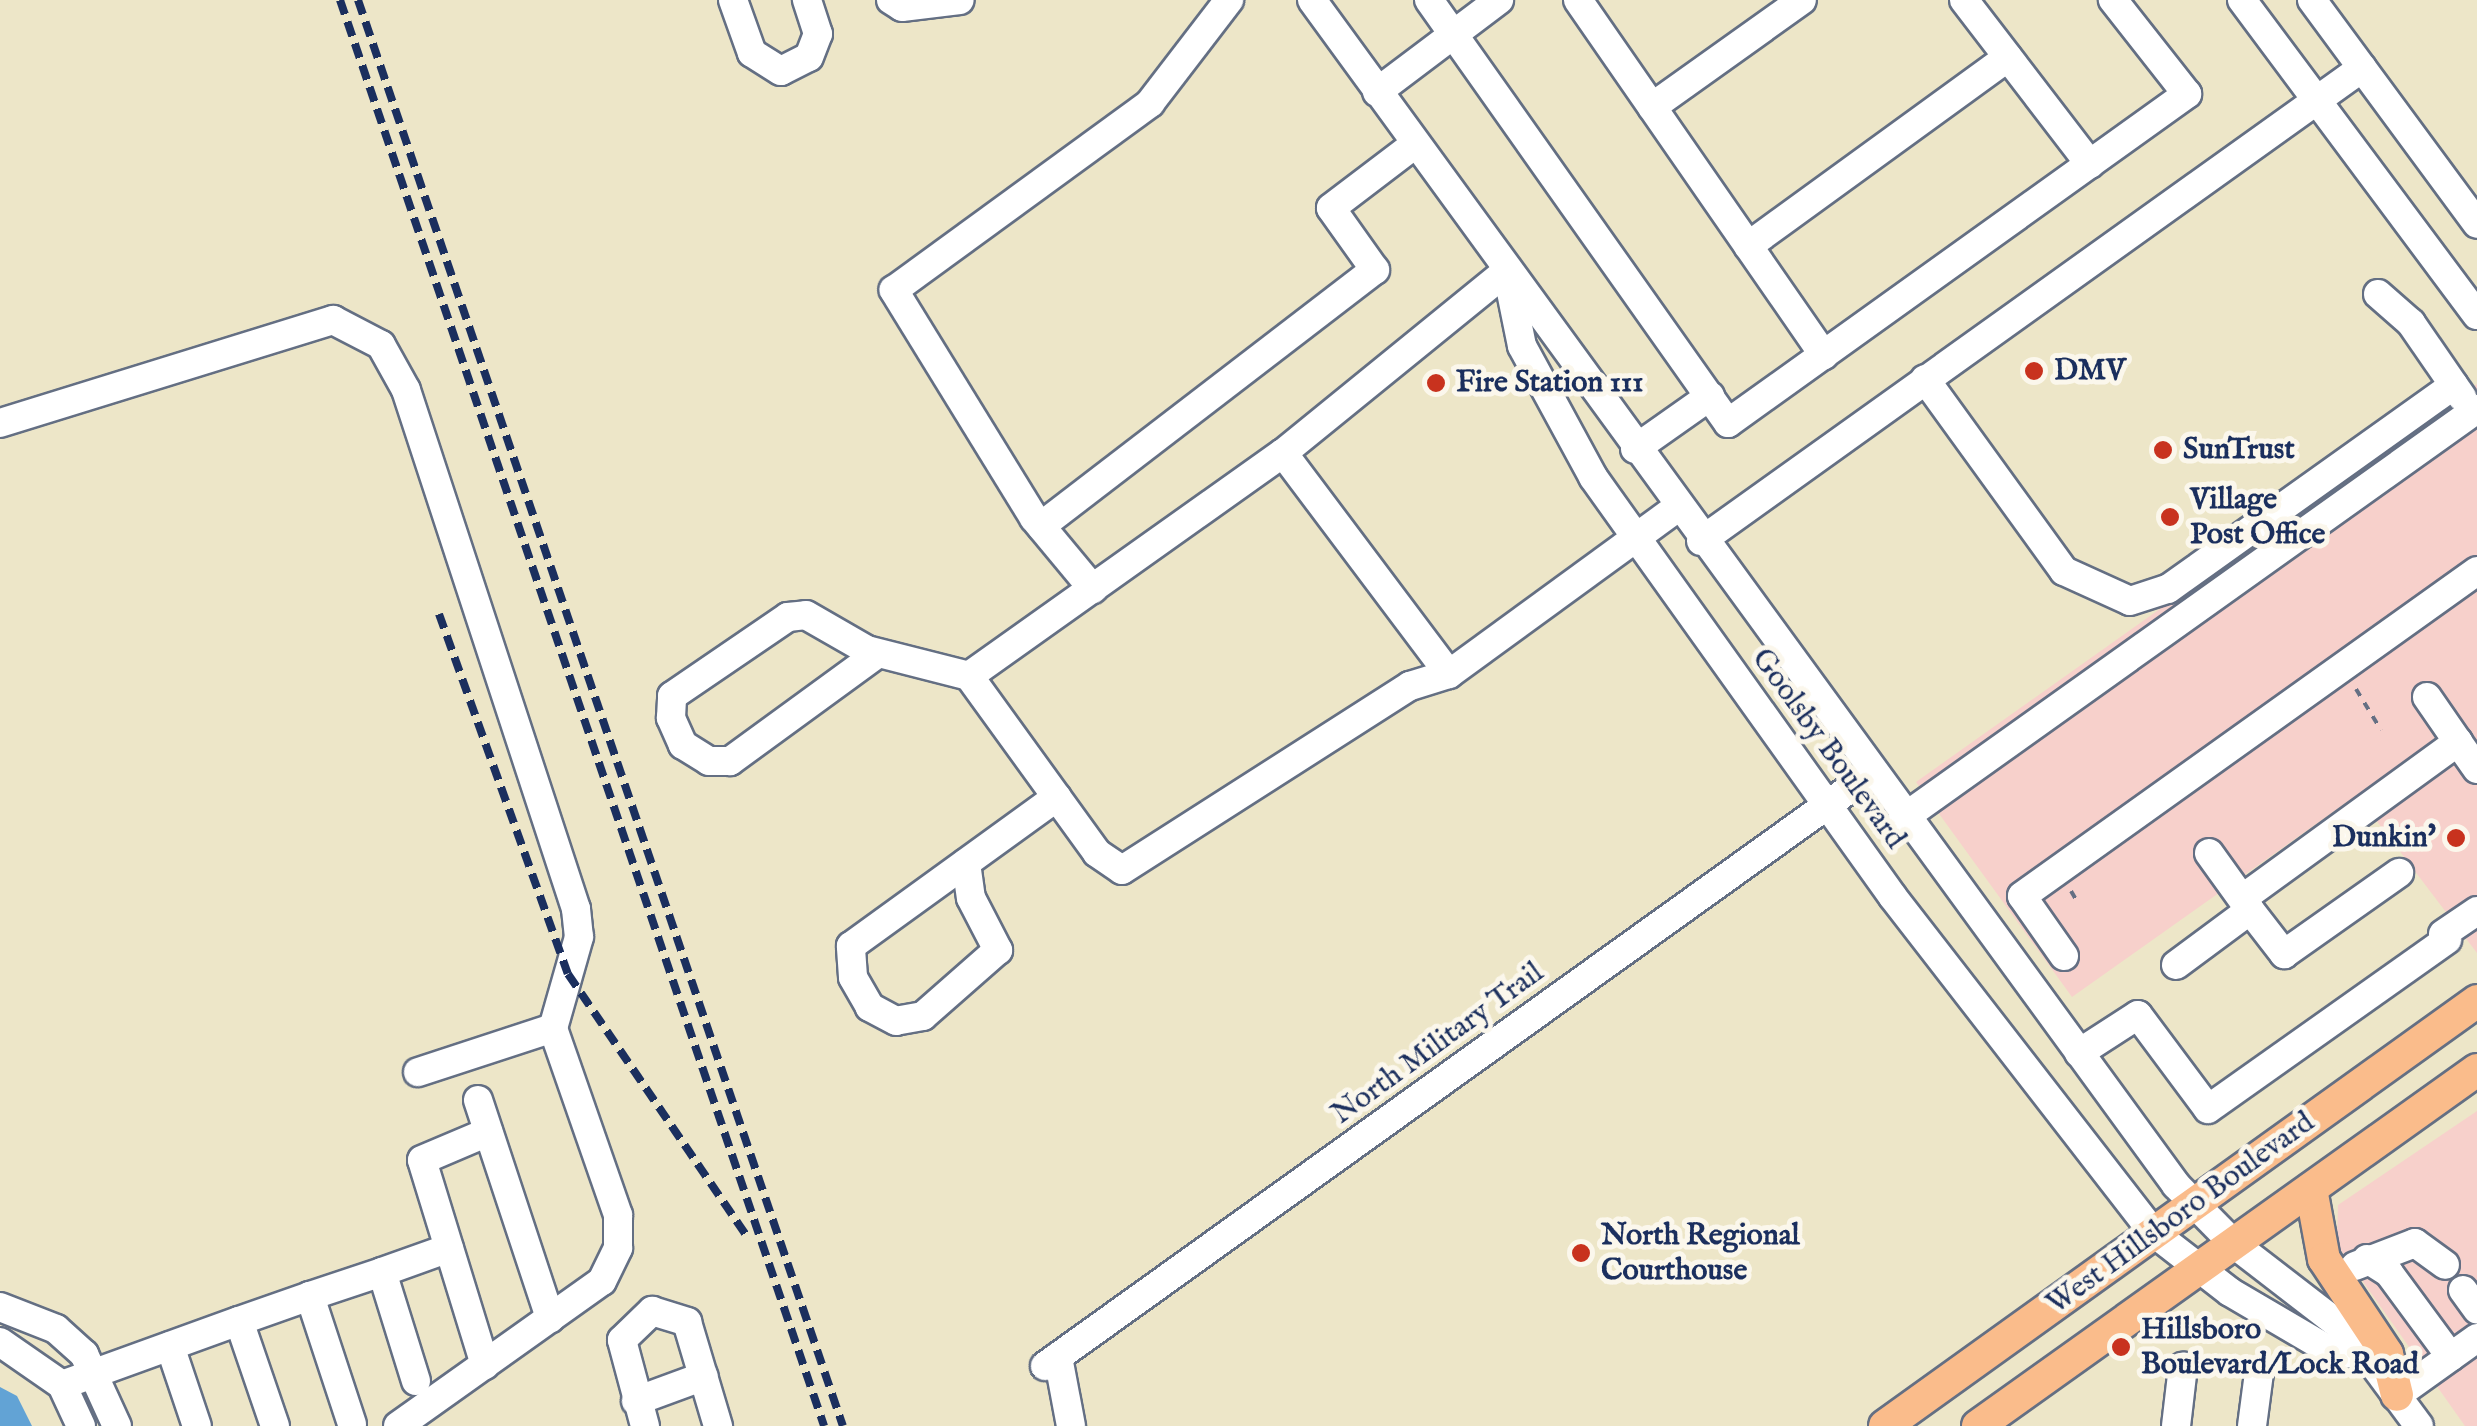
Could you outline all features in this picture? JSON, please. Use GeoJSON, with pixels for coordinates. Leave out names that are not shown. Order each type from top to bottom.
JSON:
{"type":"FeatureCollection","features":[{"type":"Feature","properties":{"kind":"main road","name":"West Hillsboro Boulevard"},"geometry":{"type":"LineString","coordinates":[[1886,1426],[2477,1001]]}},
{"type":"Feature","properties":{"kind":"main road","name":"West Hillsboro Boulevard"},"geometry":{"type":"LineString","coordinates":[[1978,1426],[2477,1070]]}},
{"type":"Feature","properties":{"kind":"main road"},"geometry":{"type":"LineString","coordinates":[[2311,1189],[2314,1232],[2387,1354],[2397,1395]]}},
{"type":"Feature","properties":{"kind":"street"},"geometry":{"type":"LineString","coordinates":[[733,0],[752,54],[782,71],[809,57],[818,34],[807,0]]}},
{"type":"Feature","properties":{"kind":"street"},"geometry":{"type":"LineString","coordinates":[[891,0],[902,8],[960,0]]}},
{"type":"Feature","properties":{"kind":"street"},"geometry":{"type":"LineString","coordinates":[[1092,589],[1041,526],[894,290],[1150,103],[1229,0]]}},
{"type":"Feature","properties":{"kind":"street","name":"Goolsby Boulevard"},"geometry":{"type":"LineString","coordinates":[[1312,0],[1869,775],[2192,1206]]}},
{"type":"Feature","properties":{"kind":"street"},"geometry":{"type":"LineString","coordinates":[[1429,0],[1728,423],[2187,94],[2113,0]]}},
{"type":"Feature","properties":{"kind":"street"},"geometry":{"type":"LineString","coordinates":[[1377,92],[1499,0]]}},
{"type":"Feature","properties":{"kind":"street"},"geometry":{"type":"LineString","coordinates":[[1579,0],[1824,354]]}},
{"type":"Feature","properties":{"kind":"street"},"geometry":{"type":"LineString","coordinates":[[1652,106],[1802,0]]}},
{"type":"Feature","properties":{"kind":"street"},"geometry":{"type":"LineString","coordinates":[[1964,0],[2090,164]]}},
{"type":"Feature","properties":{"kind":"street"},"geometry":{"type":"LineString","coordinates":[[2242,0],[2477,315]]}},
{"type":"Feature","properties":{"kind":"street"},"geometry":{"type":"LineString","coordinates":[[2312,0],[2477,224]]}},
{"type":"Feature","properties":{"kind":"street"},"geometry":{"type":"LineString","coordinates":[[1748,246],[2008,57]]}},
{"type":"Feature","properties":{"kind":"street"},"geometry":{"type":"LineString","coordinates":[[1701,541],[2362,68]]}},
{"type":"Feature","properties":{"kind":"street"},"geometry":{"type":"LineString","coordinates":[[1041,526],[1375,270],[1331,208],[1415,144]]}},
{"type":"Feature","properties":{"kind":"street"},"geometry":{"type":"LineString","coordinates":[[969,676],[1283,453],[1506,271]]}},
{"type":"Feature","properties":{"kind":"street","name":"Goolsby Boulevard"},"geometry":{"type":"LineString","coordinates":[[1506,271],[1522,346],[1636,537],[1827,805],[2154,1233],[2198,1270],[2334,1353],[2357,1354]]}},
{"type":"Feature","properties":{"kind":"street"},"geometry":{"type":"LineString","coordinates":[[1902,819],[2475,410],[2378,294]]}},
{"type":"Feature","properties":{"kind":"street"},"geometry":{"type":"LineString","coordinates":[[0,422],[333,320],[381,344],[406,390],[576,908],[580,937],[553,1028],[618,1215],[618,1248],[602,1281],[398,1426]]}},
{"type":"Feature","properties":{"kind":"street"},"geometry":{"type":"LineString","coordinates":[[1925,380],[2064,571],[2130,602],[2168,589],[2454,385]]}},
{"type":"Feature","properties":{"kind":"street"},"geometry":{"type":"LineString","coordinates":[[1635,449],[1710,396]]}},
{"type":"Feature","properties":{"kind":"street"},"geometry":{"type":"LineString","coordinates":[[1283,453],[1449,674]]}},
{"type":"Feature","properties":{"kind":"street"},"geometry":{"type":"LineString","coordinates":[[878,654],[730,761],[708,761],[684,745],[671,718],[672,696],[788,617],[806,615],[878,654],[969,676],[1098,853],[1122,870],[1410,686],[1449,674],[1677,508]]}},
{"type":"Feature","properties":{"kind":"street"},"geometry":{"type":"LineString","coordinates":[[2064,956],[2022,896],[2477,572]]}},
{"type":"Feature","properties":{"kind":"street"},"geometry":{"type":"LineString","coordinates":[[2427,697],[2477,768]]}},
{"type":"Feature","properties":{"kind":"street"},"geometry":{"type":"LineString","coordinates":[[2176,965],[2246,904],[2458,742]]}},
{"type":"Feature","properties":{"kind":"street","name":"North Military Trail"},"geometry":{"type":"LineString","coordinates":[[1071,1426],[1052,1361],[1869,775]]}},
{"type":"Feature","properties":{"kind":"street"},"geometry":{"type":"LineString","coordinates":[[966,863],[971,898],[996,933],[988,968],[923,1016],[896,1021],[870,1007],[853,977],[851,946],[1057,797]]}},
{"type":"Feature","properties":{"kind":"street"},"geometry":{"type":"LineString","coordinates":[[2209,852],[2284,954],[2399,872]]}},
{"type":"Feature","properties":{"kind":"street"},"geometry":{"type":"LineString","coordinates":[[2079,1053],[2138,1015],[2208,1109],[2477,911]]}},
{"type":"Feature","properties":{"kind":"street"},"geometry":{"type":"LineString","coordinates":[[418,1072],[553,1028]]}},
{"type":"Feature","properties":{"kind":"street"},"geometry":{"type":"LineString","coordinates":[[478,1100],[550,1318]]}},
{"type":"Feature","properties":{"kind":"street"},"geometry":{"type":"LineString","coordinates":[[484,1365],[422,1160],[488,1132]]}},
{"type":"Feature","properties":{"kind":"street"},"geometry":{"type":"LineString","coordinates":[[2192,1206],[2234,1244],[2350,1334],[2357,1354],[2397,1395],[2420,1426]]}},
{"type":"Feature","properties":{"kind":"street"},"geometry":{"type":"LineString","coordinates":[[2337,1276],[2367,1259],[2415,1242],[2445,1265]]}},
{"type":"Feature","properties":{"kind":"street"},"geometry":{"type":"LineString","coordinates":[[62,1384],[449,1248]]}},
{"type":"Feature","properties":{"kind":"street"},"geometry":{"type":"LineString","coordinates":[[2367,1259],[2390,1273],[2451,1356]]}},
{"type":"Feature","properties":{"kind":"street"},"geometry":{"type":"LineString","coordinates":[[382,1272],[416,1381]]}},
{"type":"Feature","properties":{"kind":"street"},"geometry":{"type":"LineString","coordinates":[[310,1296],[352,1424]]}},
{"type":"Feature","properties":{"kind":"street"},"geometry":{"type":"LineString","coordinates":[[0,1307],[56,1329],[100,1372],[117,1426]]}},
{"type":"Feature","properties":{"kind":"street"},"geometry":{"type":"LineString","coordinates":[[704,1376],[640,1414],[622,1340],[652,1311],[687,1322],[704,1376],[718,1426]]}},
{"type":"Feature","properties":{"kind":"street"},"geometry":{"type":"LineString","coordinates":[[239,1321],[276,1426]]}},
{"type":"Feature","properties":{"kind":"street"},"geometry":{"type":"LineString","coordinates":[[2397,1395],[2477,1338]]}},
{"type":"Feature","properties":{"kind":"street"},"geometry":{"type":"LineString","coordinates":[[0,1342],[62,1384],[81,1426]]}},
{"type":"Feature","properties":{"kind":"street"},"geometry":{"type":"LineString","coordinates":[[170,1346],[197,1426]]}},
{"type":"Feature","properties":{"kind":"street"},"geometry":{"type":"LineString","coordinates":[[2176,1426],[2183,1366]]}},
{"type":"Feature","properties":{"kind":"street"},"geometry":{"type":"LineString","coordinates":[[2252,1426],[2259,1373]]}},
{"type":"Feature","properties":{"kind":"shaded area"},"geometry":{"type":"Polygon","coordinates":[[[2477,384],[2477,953],[2357,795],[2072,997],[1916,782],[2477,384]]]}},
{"type":"Feature","properties":{"kind":"shaded area"},"geometry":{"type":"Polygon","coordinates":[[[2477,1111],[2477,1426],[2465,1426],[2337,1245],[2338,1205],[2477,1111]]]}},
{"type":"Feature","properties":{"kind":"water"},"geometry":{"type":"Polygon","coordinates":[[[0,1387],[17,1396],[32,1426],[0,1426],[0,1387]]]}},
{"type":"Feature","properties":{"kind":"railway"},"geometry":{"type":"LineString","coordinates":[[340,0],[824,1426]]}},
{"type":"Feature","properties":{"kind":"railway"},"geometry":{"type":"LineString","coordinates":[[358,0],[843,1426]]}},
{"type":"Feature","properties":{"kind":"railway"},"geometry":{"type":"LineString","coordinates":[[439,614],[568,974],[749,1239]]}},
{"type":"Feature","properties":{"kind":"place","name":"DMV"},"geometry":{"type":"Point","coordinates":[2034,371]}},
{"type":"Feature","properties":{"kind":"place","name":"Fire Station 111"},"geometry":{"type":"Point","coordinates":[1436,383]}},
{"type":"Feature","properties":{"kind":"place","name":"SunTrust"},"geometry":{"type":"Point","coordinates":[2163,450]}},
{"type":"Feature","properties":{"kind":"place","name":"Village Post Office"},"geometry":{"type":"Point","coordinates":[2170,517]}},
{"type":"Feature","properties":{"kind":"place","name":"Dunkin'"},"geometry":{"type":"Point","coordinates":[2456,838]}},
{"type":"Feature","properties":{"kind":"place","name":"North Regional Courthouse"},"geometry":{"type":"Point","coordinates":[1581,1253]}},
{"type":"Feature","properties":{"kind":"place","name":"Hillsboro Boulevard/Lock Road"},"geometry":{"type":"Point","coordinates":[2121,1347]}}]}
